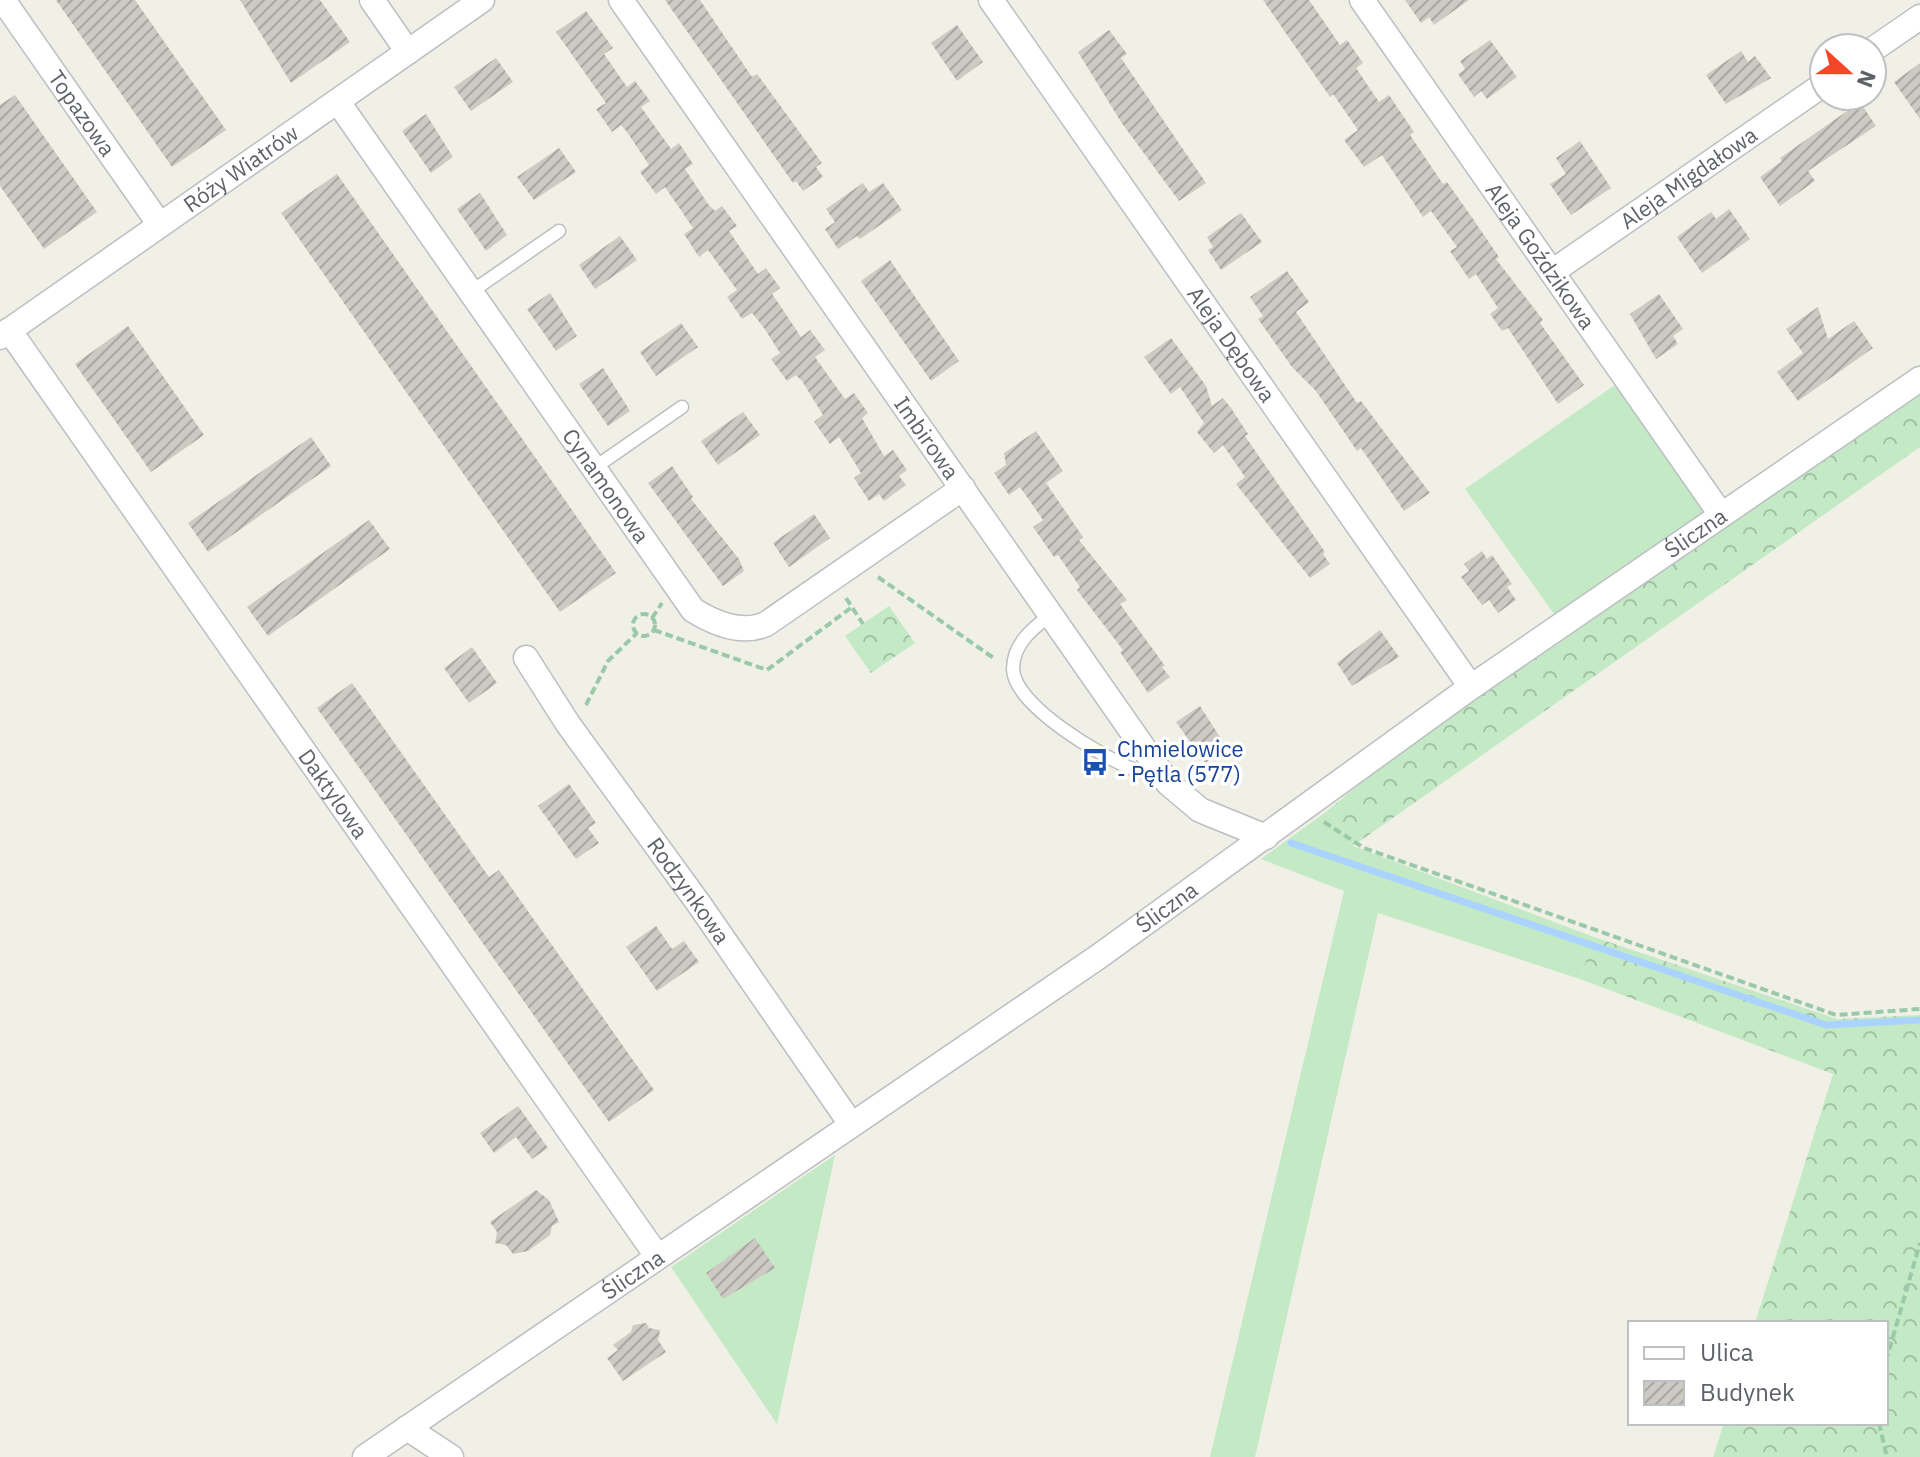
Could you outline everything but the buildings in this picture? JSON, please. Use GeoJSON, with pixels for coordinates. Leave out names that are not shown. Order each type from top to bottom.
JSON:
{"type":"FeatureCollection","features":[{"type":"Feature","properties":{"kind":"street","name":"Topazowa"},"geometry":{"type":"LineString","coordinates":[[3,0],[160,225]]}},
{"type":"Feature","properties":{"kind":"street"},"geometry":{"type":"LineString","coordinates":[[372,0],[408,52]]}},
{"type":"Feature","properties":{"kind":"street","name":"Róży Wiatrów"},"geometry":{"type":"LineString","coordinates":[[5,334],[482,0]]}},
{"type":"Feature","properties":{"kind":"street","name":"Imbirowa"},"geometry":{"type":"LineString","coordinates":[[621,0],[1160,773],[1185,800],[1266,837]]}},
{"type":"Feature","properties":{"kind":"street","name":"Aleja Dębowa"},"geometry":{"type":"LineString","coordinates":[[991,0],[1471,687]]}},
{"type":"Feature","properties":{"kind":"street","name":"Aleja Goździkowa"},"geometry":{"type":"LineString","coordinates":[[1362,0],[1720,513]]}},
{"type":"Feature","properties":{"kind":"street"},"geometry":{"type":"LineString","coordinates":[[1888,39],[1920,17]]}},
{"type":"Feature","properties":{"kind":"street","name":"Aleja Migdałowa"},"geometry":{"type":"LineString","coordinates":[[1552,272],[1808,95]]}},
{"type":"Feature","properties":{"kind":"street","name":"Cynamonowa"},"geometry":{"type":"LineString","coordinates":[[338,102],[693,610],[701,615],[739,630],[753,630],[833,580],[963,488]]}},
{"type":"Feature","properties":{"kind":"street","name":"Daktylowa"},"geometry":{"type":"LineString","coordinates":[[5,334],[657,1256]]}},
{"type":"Feature","properties":{"kind":"street","name":"Śliczna"},"geometry":{"type":"LineString","coordinates":[[365,1457],[1098,957],[1471,687],[1720,513],[1920,379]]}},
{"type":"Feature","properties":{"kind":"street","name":"Rodzynkowa"},"geometry":{"type":"LineString","coordinates":[[526,658],[568,724],[699,904],[851,1124]]}},
{"type":"Feature","properties":{"kind":"street"},"geometry":{"type":"LineString","coordinates":[[407,1428],[451,1457]]}},
{"type":"Feature","properties":{"kind":"lane"},"geometry":{"type":"LineString","coordinates":[[471,292],[559,231]]}},
{"type":"Feature","properties":{"kind":"lane"},"geometry":{"type":"LineString","coordinates":[[594,468],[682,407]]}},
{"type":"Feature","properties":{"kind":"lane"},"geometry":{"type":"LineString","coordinates":[[1050,615],[1030,631],[1016,650],[1013,672],[1025,694],[1060,727],[1137,771],[1160,773]]}},
{"type":"Feature","properties":{"kind":"path"},"geometry":{"type":"LineString","coordinates":[[857,563],[1013,672]]}},
{"type":"Feature","properties":{"kind":"path"},"geometry":{"type":"LineString","coordinates":[[833,580],[863,624]]}},
{"type":"Feature","properties":{"kind":"path"},"geometry":{"type":"LineString","coordinates":[[568,724],[581,712],[594,692],[608,661],[637,633],[651,633],[655,626],[652,618],[643,614],[635,620],[637,633]]}},
{"type":"Feature","properties":{"kind":"path"},"geometry":{"type":"LineString","coordinates":[[1306,807],[1335,831],[1364,848],[1836,1015],[1920,1009]]}},
{"type":"Feature","properties":{"kind":"path"},"geometry":{"type":"LineString","coordinates":[[1888,1354],[1920,1243]]}},
{"type":"Feature","properties":{"kind":"path"},"geometry":{"type":"LineString","coordinates":[[1879,1425],[1887,1457]]}},
{"type":"Feature","properties":{"kind":"green space"},"geometry":{"type":"Polygon","coordinates":[[[1615,385],[1705,511],[1554,614],[1465,489],[1615,385]]]}},
{"type":"Feature","properties":{"kind":"green space"},"geometry":{"type":"Polygon","coordinates":[[[1920,394],[1920,447],[1353,846],[1327,811],[1386,762],[1920,394]]]}},
{"type":"Feature","properties":{"kind":"green space"},"geometry":{"type":"Polygon","coordinates":[[[889,606],[915,643],[871,673],[845,636],[889,606]]]}},
{"type":"Feature","properties":{"kind":"green space"},"geometry":{"type":"Polygon","coordinates":[[[1327,811],[1353,846],[1594,937],[1580,979],[1378,913],[1255,1457],[1210,1457],[1344,891],[1261,859],[1327,811]]]}},
{"type":"Feature","properties":{"kind":"green space"},"geometry":{"type":"Polygon","coordinates":[[[1594,937],[1837,1019],[1920,1015],[1920,1457],[1713,1457],[1723,1425],[1888,1425],[1888,1321],[1756,1321],[1833,1074],[1580,979],[1594,937]]]}},
{"type":"Feature","properties":{"kind":"green space"},"geometry":{"type":"Polygon","coordinates":[[[835,1155],[777,1424],[671,1267],[835,1155]]]}},
{"type":"Feature","properties":{"kind":"waterway"},"geometry":{"type":"LineString","coordinates":[[1291,843],[1826,1025],[1920,1020]]}},
{"type":"Feature","properties":{"kind":"place","name":"Chmielowice - Pętla (577)"},"geometry":{"type":"Point","coordinates":[1095,762]}}]}
